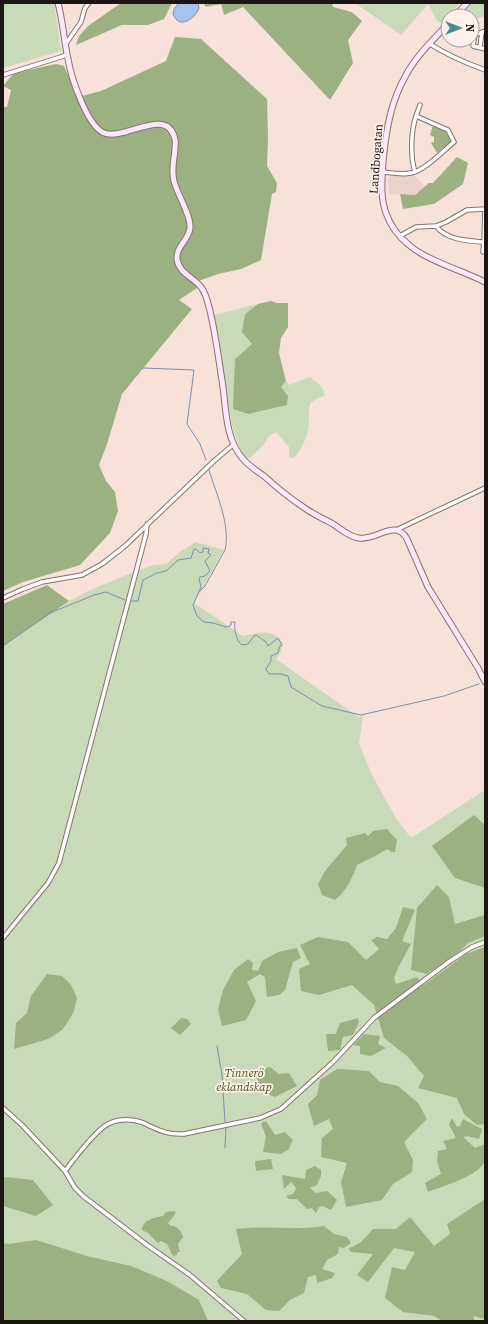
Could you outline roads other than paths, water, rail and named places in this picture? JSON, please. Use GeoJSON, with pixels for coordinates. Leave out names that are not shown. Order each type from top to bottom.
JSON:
{"type":"FeatureCollection","features":[{"type":"Feature","properties":{"kind":"street"},"geometry":{"type":"LineString","coordinates":[[58,3],[72,78],[87,114],[94,126],[108,134],[119,134],[144,126],[157,124],[167,127],[173,133],[175,144],[172,167],[174,180],[190,225],[188,236],[179,248],[177,259],[180,268],[200,286],[207,299],[217,344],[226,417],[234,444],[239,454],[246,462],[308,510],[351,536],[366,539],[390,530],[396,530],[405,534],[428,587],[478,668],[485,682]]}},
{"type":"Feature","properties":{"kind":"street"},"geometry":{"type":"LineString","coordinates":[[65,45],[81,22],[85,8],[89,3]]}},
{"type":"Feature","properties":{"kind":"street"},"geometry":{"type":"LineString","coordinates":[[484,32],[480,47],[485,48]]}},
{"type":"Feature","properties":{"kind":"street","name":"Landbogatan"},"geometry":{"type":"LineString","coordinates":[[440,33],[413,64],[392,104],[387,128],[382,172],[382,194],[386,212],[394,228],[408,245],[422,254],[485,282]]}},
{"type":"Feature","properties":{"kind":"street"},"geometry":{"type":"LineString","coordinates":[[430,44],[446,54],[485,70]]}},
{"type":"Feature","properties":{"kind":"street"},"geometry":{"type":"LineString","coordinates":[[3,75],[67,55]]}},
{"type":"Feature","properties":{"kind":"street"},"geometry":{"type":"LineString","coordinates":[[415,172],[411,159],[414,122],[420,105]]}},
{"type":"Feature","properties":{"kind":"street"},"geometry":{"type":"LineString","coordinates":[[382,172],[409,174],[415,172],[454,142],[448,130],[416,116]]}},
{"type":"Feature","properties":{"kind":"street"},"geometry":{"type":"LineString","coordinates":[[400,236],[416,227],[436,226],[467,210],[485,210],[484,252]]}},
{"type":"Feature","properties":{"kind":"street"},"geometry":{"type":"LineString","coordinates":[[436,226],[442,233],[458,239],[484,242]]}},
{"type":"Feature","properties":{"kind":"street"},"geometry":{"type":"LineString","coordinates":[[3,598],[34,585],[82,575],[95,569],[114,555],[234,444]]}},
{"type":"Feature","properties":{"kind":"street"},"geometry":{"type":"LineString","coordinates":[[396,530],[485,488]]}},
{"type":"Feature","properties":{"kind":"street"},"geometry":{"type":"LineString","coordinates":[[3,938],[48,883],[59,863],[146,534],[147,524]]}},
{"type":"Feature","properties":{"kind":"street"},"geometry":{"type":"LineString","coordinates":[[65,1171],[90,1140],[107,1124],[130,1120],[142,1123],[163,1133],[184,1134],[260,1118],[282,1108],[333,1062],[374,1018],[450,961],[472,947],[485,942]]}},
{"type":"Feature","properties":{"kind":"street"},"geometry":{"type":"LineString","coordinates":[[3,1108],[22,1125],[65,1171],[83,1196],[190,1275],[244,1321]]}},
{"type":"Feature","properties":{"kind":"water"},"geometry":{"type":"Polygon","coordinates":[[[179,3],[198,3],[199,8],[191,19],[183,22],[179,21],[173,14],[174,9],[179,3]]]}},
{"type":"Feature","properties":{"kind":"waterway"},"geometry":{"type":"LineString","coordinates":[[143,368],[194,370],[187,424],[200,444],[206,460]]}},
{"type":"Feature","properties":{"kind":"waterway"},"geometry":{"type":"LineString","coordinates":[[200,591],[205,586],[225,550],[226,541],[226,531],[222,510],[209,470]]}},
{"type":"Feature","properties":{"kind":"waterway"},"geometry":{"type":"LineString","coordinates":[[132,601],[138,601],[143,580],[157,573],[166,571],[178,560],[191,558],[194,549],[200,553],[203,552],[203,548],[209,549],[208,553],[211,555],[205,561],[210,571],[205,576],[200,577],[201,587],[193,605],[197,616],[204,622],[226,627],[230,626],[231,622],[235,622],[236,635],[238,641],[242,645],[248,644],[256,635],[266,642],[268,646],[278,638],[282,645],[280,646],[278,653],[271,656],[271,661],[266,669],[269,674],[281,674],[288,676],[291,687],[322,706],[361,715],[444,696],[479,684]]}},
{"type":"Feature","properties":{"kind":"waterway"},"geometry":{"type":"LineString","coordinates":[[3,646],[50,613],[94,595],[106,592],[125,600]]}},
{"type":"Feature","properties":{"kind":"waterway"},"geometry":{"type":"LineString","coordinates":[[217,1046],[222,1075],[225,1122]]}},
{"type":"Feature","properties":{"kind":"waterway"},"geometry":{"type":"LineString","coordinates":[[225,1148],[226,1127]]}},
{"type":"Feature","properties":{"kind":"park label","name":"Tinnerö eklandskap"},"geometry":{"type":"Point","coordinates":[244,1080]}}]}
